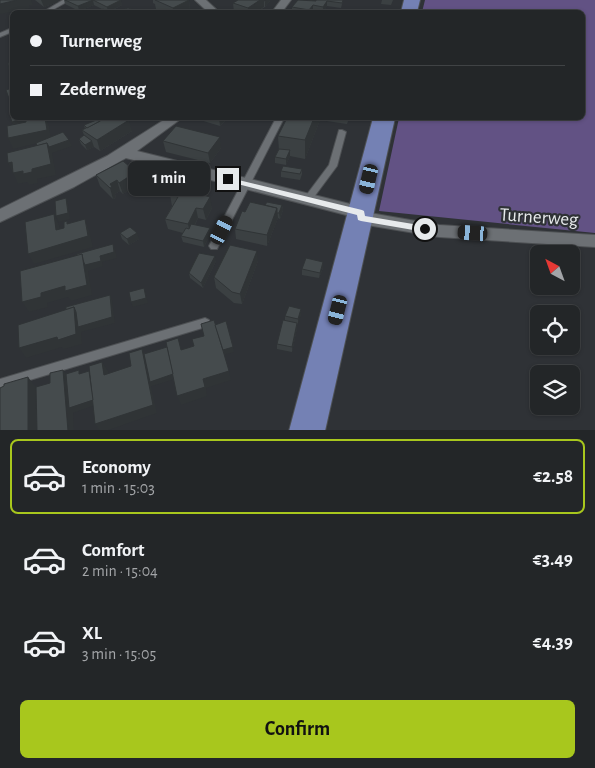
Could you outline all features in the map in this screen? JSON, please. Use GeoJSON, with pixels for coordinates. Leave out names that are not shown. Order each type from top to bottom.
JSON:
{"type":"FeatureCollection","features":[{"type":"Feature","properties":{"kind":"main road"},"geometry":{"type":"LineString","coordinates":[[308,430],[384,120]]}},
{"type":"Feature","properties":{"kind":"street"},"geometry":{"type":"LineString","coordinates":[[200,0],[212,10]]}},
{"type":"Feature","properties":{"kind":"street"},"geometry":{"type":"LineString","coordinates":[[0,216],[125,153],[172,120]]}},
{"type":"Feature","properties":{"kind":"street","name":"Turnerweg"},"geometry":{"type":"LineString","coordinates":[[125,153],[308,199],[361,215],[439,231],[595,241]]}},
{"type":"Feature","properties":{"kind":"lane"},"geometry":{"type":"LineString","coordinates":[[49,10],[66,0]]}},
{"type":"Feature","properties":{"kind":"lane"},"geometry":{"type":"LineString","coordinates":[[214,246],[279,120]]}},
{"type":"Feature","properties":{"kind":"lane"},"geometry":{"type":"LineString","coordinates":[[308,199],[333,166],[342,132]]}},
{"type":"Feature","properties":{"kind":"lane"},"geometry":{"type":"LineString","coordinates":[[0,384],[205,323]]}},
{"type":"Feature","properties":{"kind":"shaded area"},"geometry":{"type":"Polygon","coordinates":[[[425,0],[595,0],[595,233],[379,211],[399,120],[585,120],[585,10],[422,10],[425,0]]]}},
{"type":"Feature","properties":{"kind":"building"},"geometry":{"type":"Polygon","coordinates":[[[0,0],[17,0],[0,4],[0,0]]]}},
{"type":"Feature","properties":{"kind":"building"},"geometry":{"type":"Polygon","coordinates":[[[65,0],[93,0],[78,6],[65,0]]]}},
{"type":"Feature","properties":{"kind":"building"},"geometry":{"type":"Polygon","coordinates":[[[93,0],[121,0],[107,7],[93,0]]]}},
{"type":"Feature","properties":{"kind":"building"},"geometry":{"type":"Polygon","coordinates":[[[155,0],[189,0],[173,8],[155,0]]]}},
{"type":"Feature","properties":{"kind":"building"},"geometry":{"type":"Polygon","coordinates":[[[238,0],[260,0],[248,8],[233,3],[238,0]]]}},
{"type":"Feature","properties":{"kind":"building"},"geometry":{"type":"Polygon","coordinates":[[[298,0],[343,0],[342,3],[327,1],[323,7],[313,5],[309,10],[292,7],[298,0]]]}},
{"type":"Feature","properties":{"kind":"building"},"geometry":{"type":"Polygon","coordinates":[[[10,89],[10,101],[6,90],[10,89]]]}},
{"type":"Feature","properties":{"kind":"building"},"geometry":{"type":"Polygon","coordinates":[[[26,120],[45,120],[47,130],[8,138],[7,126],[26,122],[26,120]]]}},
{"type":"Feature","properties":{"kind":"building"},"geometry":{"type":"Polygon","coordinates":[[[96,120],[100,121],[87,128],[84,125],[96,120]]]}},
{"type":"Feature","properties":{"kind":"building"},"geometry":{"type":"Polygon","coordinates":[[[102,120],[129,120],[97,140],[82,130],[102,120]]]}},
{"type":"Feature","properties":{"kind":"building"},"geometry":{"type":"Polygon","coordinates":[[[286,120],[313,120],[305,140],[278,136],[286,120]]]}},
{"type":"Feature","properties":{"kind":"building"},"geometry":{"type":"Polygon","coordinates":[[[176,126],[220,137],[208,153],[163,141],[176,126]]]}},
{"type":"Feature","properties":{"kind":"building"},"geometry":{"type":"Polygon","coordinates":[[[63,132],[69,140],[49,147],[47,143],[37,146],[36,143],[63,132]]]}},
{"type":"Feature","properties":{"kind":"building"},"geometry":{"type":"Polygon","coordinates":[[[84,135],[92,141],[85,145],[79,139],[84,135]]]}},
{"type":"Feature","properties":{"kind":"building"},"geometry":{"type":"Polygon","coordinates":[[[47,143],[51,164],[32,169],[32,172],[23,174],[23,171],[13,173],[12,162],[8,163],[7,153],[47,143]]]}},
{"type":"Feature","properties":{"kind":"building"},"geometry":{"type":"Polygon","coordinates":[[[279,149],[290,150],[286,159],[275,157],[279,149]]]}},
{"type":"Feature","properties":{"kind":"building"},"geometry":{"type":"Polygon","coordinates":[[[123,161],[136,172],[119,183],[117,180],[110,184],[112,187],[110,188],[96,175],[123,161]]]}},
{"type":"Feature","properties":{"kind":"building"},"geometry":{"type":"Polygon","coordinates":[[[152,166],[167,171],[162,177],[147,172],[152,166]]]}},
{"type":"Feature","properties":{"kind":"building"},"geometry":{"type":"Polygon","coordinates":[[[283,166],[302,169],[300,174],[281,171],[283,166]]]}},
{"type":"Feature","properties":{"kind":"building"},"geometry":{"type":"Polygon","coordinates":[[[176,183],[207,188],[203,195],[210,197],[203,209],[196,208],[188,224],[165,219],[178,197],[170,195],[176,183]]]}},
{"type":"Feature","properties":{"kind":"building"},"geometry":{"type":"Polygon","coordinates":[[[66,198],[68,213],[56,216],[55,201],[66,198]]]}},
{"type":"Feature","properties":{"kind":"building"},"geometry":{"type":"Polygon","coordinates":[[[250,202],[277,208],[267,235],[235,229],[242,211],[245,212],[250,202]]]}},
{"type":"Feature","properties":{"kind":"building"},"geometry":{"type":"Polygon","coordinates":[[[267,202],[282,205],[279,213],[277,213],[277,208],[265,205],[267,202]]]}},
{"type":"Feature","properties":{"kind":"building"},"geometry":{"type":"Polygon","coordinates":[[[54,214],[56,230],[64,228],[64,222],[67,221],[67,224],[85,219],[88,236],[28,254],[25,222],[54,214]]]}},
{"type":"Feature","properties":{"kind":"building"},"geometry":{"type":"Polygon","coordinates":[[[191,224],[210,228],[203,241],[181,236],[186,228],[189,229],[191,224]]]}},
{"type":"Feature","properties":{"kind":"building"},"geometry":{"type":"Polygon","coordinates":[[[130,227],[137,233],[127,239],[120,233],[130,227]]]}},
{"type":"Feature","properties":{"kind":"building"},"geometry":{"type":"Polygon","coordinates":[[[113,244],[114,252],[100,256],[101,261],[85,265],[82,254],[77,256],[77,254],[113,244]]]}},
{"type":"Feature","properties":{"kind":"building"},"geometry":{"type":"Polygon","coordinates":[[[230,245],[257,251],[240,294],[232,292],[214,277],[230,245]]]}},
{"type":"Feature","properties":{"kind":"building"},"geometry":{"type":"Polygon","coordinates":[[[199,253],[215,256],[201,283],[189,273],[199,253]]]}},
{"type":"Feature","properties":{"kind":"building"},"geometry":{"type":"Polygon","coordinates":[[[82,254],[87,285],[65,291],[65,286],[41,293],[41,297],[22,302],[20,271],[82,254]]]}},
{"type":"Feature","properties":{"kind":"building"},"geometry":{"type":"Polygon","coordinates":[[[306,258],[323,262],[320,273],[302,269],[306,258]]]}},
{"type":"Feature","properties":{"kind":"building"},"geometry":{"type":"Polygon","coordinates":[[[144,288],[146,298],[131,302],[129,292],[144,288]]]}},
{"type":"Feature","properties":{"kind":"building"},"geometry":{"type":"Polygon","coordinates":[[[110,295],[112,317],[78,327],[74,307],[66,310],[66,307],[110,295]]]}},
{"type":"Feature","properties":{"kind":"building"},"geometry":{"type":"Polygon","coordinates":[[[289,306],[301,309],[298,319],[285,316],[289,306]]]}},
{"type":"Feature","properties":{"kind":"building"},"geometry":{"type":"Polygon","coordinates":[[[74,307],[76,334],[58,340],[57,337],[19,348],[18,325],[74,307]]]}},
{"type":"Feature","properties":{"kind":"building"},"geometry":{"type":"Polygon","coordinates":[[[214,320],[229,371],[203,379],[205,387],[177,396],[166,342],[178,338],[181,350],[194,346],[192,339],[204,336],[201,324],[214,320]]]}},
{"type":"Feature","properties":{"kind":"building"},"geometry":{"type":"Polygon","coordinates":[[[283,320],[297,323],[292,347],[277,344],[283,320]]]}},
{"type":"Feature","properties":{"kind":"building"},"geometry":{"type":"Polygon","coordinates":[[[226,321],[233,347],[223,350],[215,325],[226,321]]]}},
{"type":"Feature","properties":{"kind":"building"},"geometry":{"type":"Polygon","coordinates":[[[167,347],[173,374],[150,382],[144,354],[167,347]]]}},
{"type":"Feature","properties":{"kind":"building"},"geometry":{"type":"Polygon","coordinates":[[[142,349],[153,405],[95,424],[89,366],[102,362],[104,375],[131,366],[129,353],[142,349]]]}},
{"type":"Feature","properties":{"kind":"building"},"geometry":{"type":"Polygon","coordinates":[[[63,370],[68,430],[37,430],[36,387],[50,383],[50,373],[63,370]]]}},
{"type":"Feature","properties":{"kind":"building"},"geometry":{"type":"Polygon","coordinates":[[[79,370],[79,374],[89,371],[93,400],[69,408],[66,374],[79,370]]]}},
{"type":"Feature","properties":{"kind":"building"},"geometry":{"type":"Polygon","coordinates":[[[28,377],[28,430],[0,430],[0,388],[4,384],[28,377]]]}},
{"type":"Feature","properties":{"kind":"route"},"geometry":{"type":"LineString","coordinates":[[228,179],[362,213],[361,218],[425,229]]}}]}
